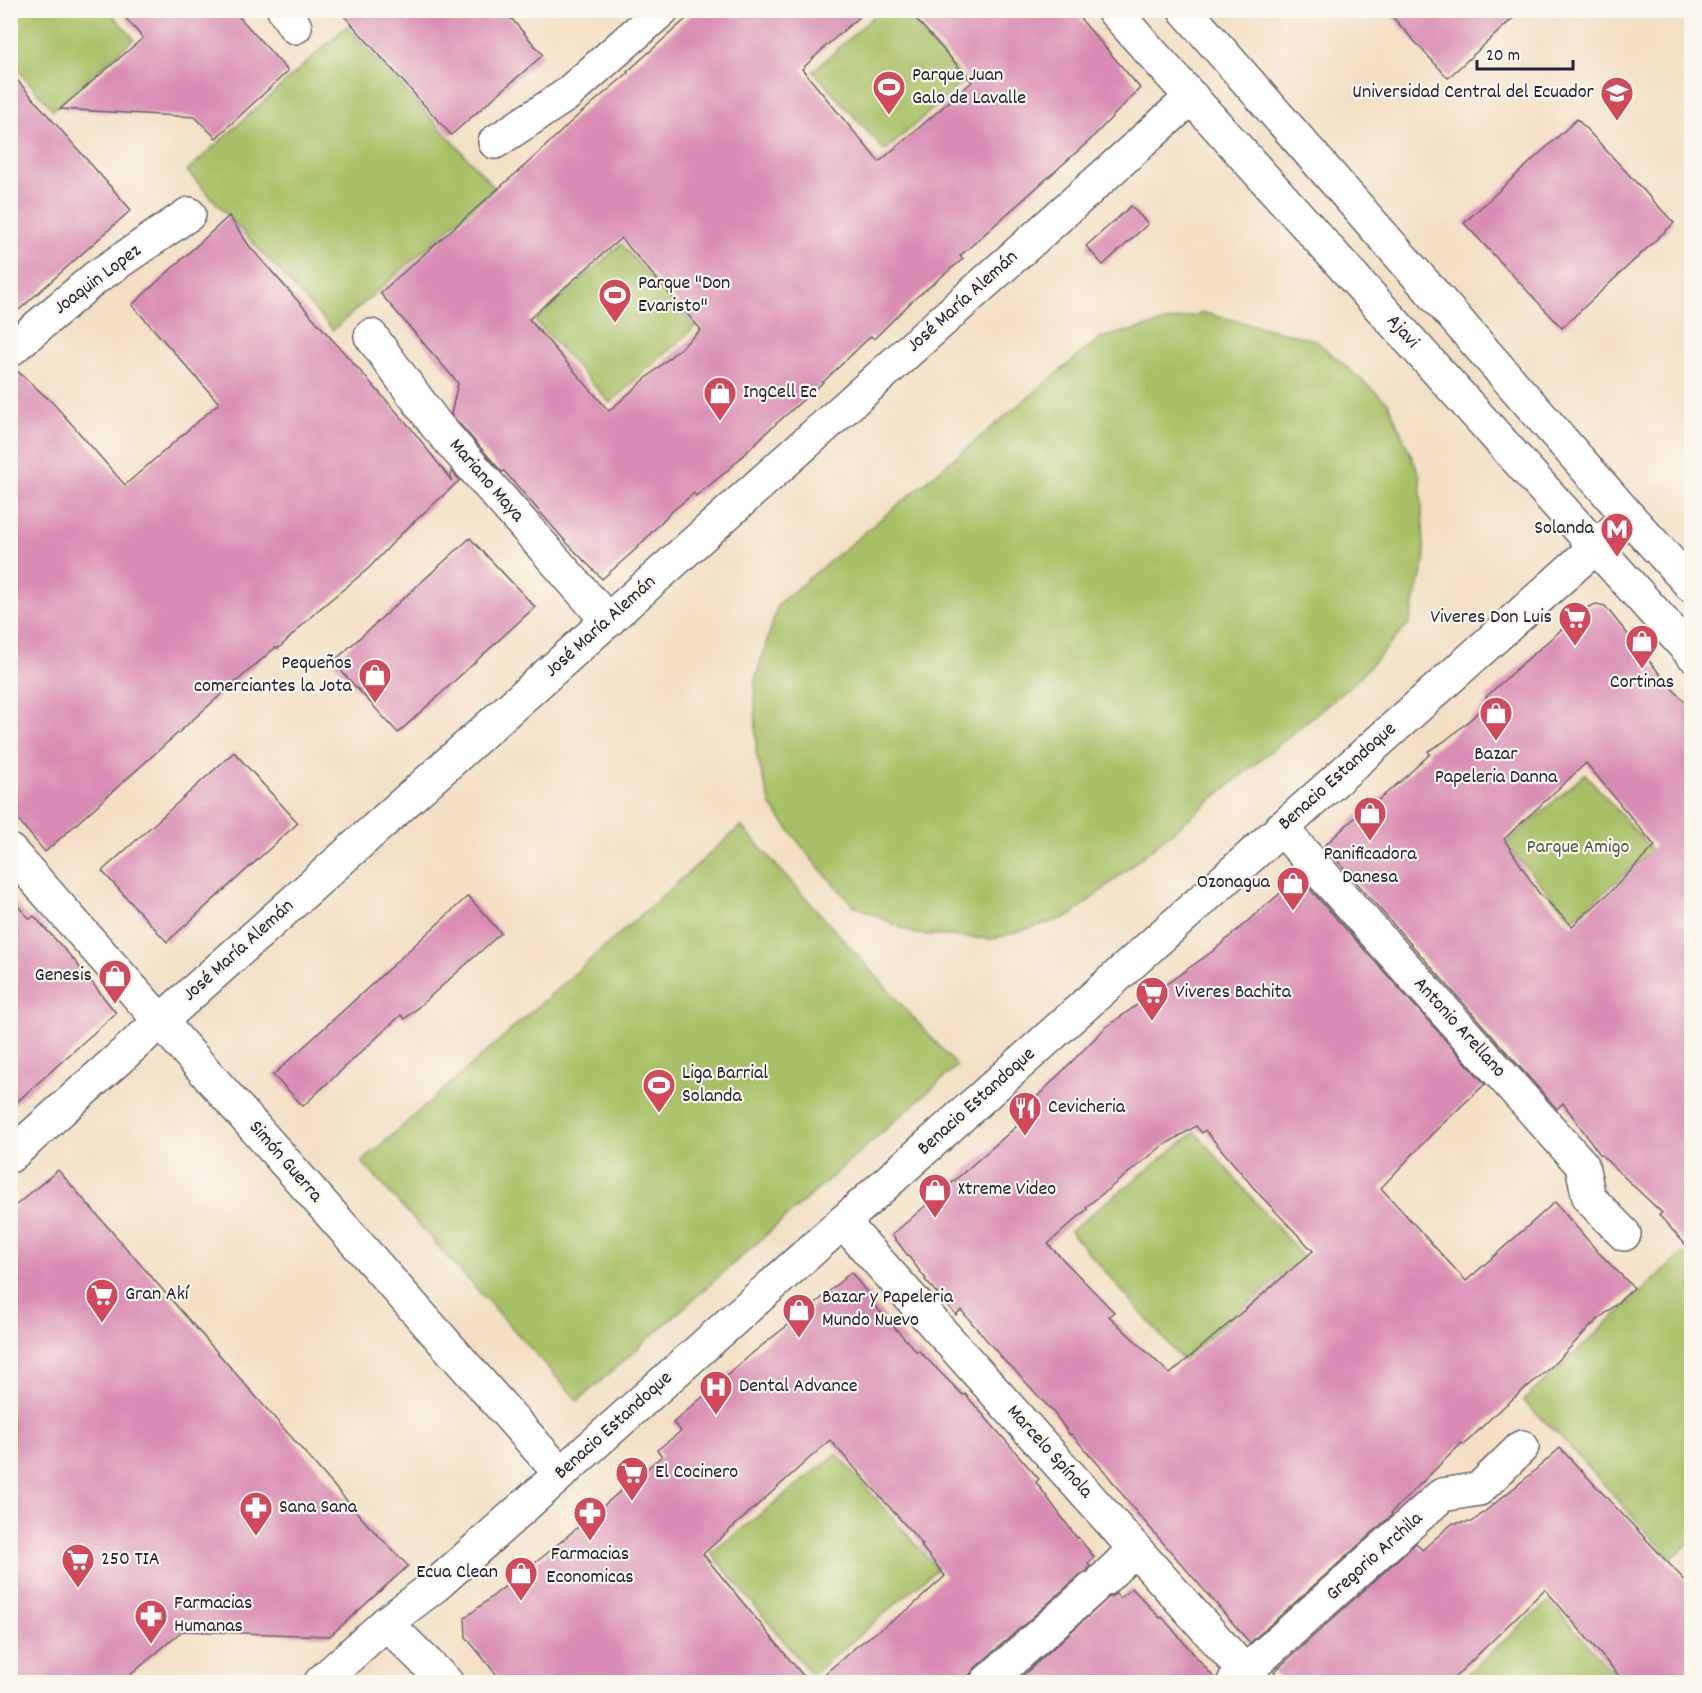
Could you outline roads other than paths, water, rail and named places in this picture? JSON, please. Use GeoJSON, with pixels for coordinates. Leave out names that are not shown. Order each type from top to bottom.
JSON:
{"type":"FeatureCollection","features":[{"type":"Feature","properties":{"kind":"street"},"geometry":{"type":"LineString","coordinates":[[495,142],[565,96],[662,10]]}},
{"type":"Feature","properties":{"kind":"street","name":"Ajavi"},"geometry":{"type":"LineString","coordinates":[[1113,10],[1692,654]]}},
{"type":"Feature","properties":{"kind":"street"},"geometry":{"type":"LineString","coordinates":[[1185,10],[1629,517],[1692,585]]}},
{"type":"Feature","properties":{"kind":"street","name":"José María Alemán"},"geometry":{"type":"LineString","coordinates":[[10,1156],[1192,97]]}},
{"type":"Feature","properties":{"kind":"street","name":"Joaquin Lopez"},"geometry":{"type":"LineString","coordinates":[[10,351],[95,278],[189,214]]}},
{"type":"Feature","properties":{"kind":"street","name":"Mariano Maya"},"geometry":{"type":"LineString","coordinates":[[371,336],[436,425],[608,621]]}},
{"type":"Feature","properties":{"kind":"street","name":"Benacio Estandoque"},"geometry":{"type":"LineString","coordinates":[[321,1683],[386,1623],[436,1585],[1629,517]]}},
{"type":"Feature","properties":{"kind":"street","name":"Antonio Arellano"},"geometry":{"type":"LineString","coordinates":[[1281,828],[1582,1166],[1589,1197],[1624,1234]]}},
{"type":"Feature","properties":{"kind":"street","name":"Simón Guerra"},"geometry":{"type":"LineString","coordinates":[[10,851],[560,1473]]}},
{"type":"Feature","properties":{"kind":"street","name":"Marcelo Spínola"},"geometry":{"type":"LineString","coordinates":[[843,1222],[1135,1549],[1244,1679]]}},
{"type":"Feature","properties":{"kind":"street","name":"Gregorio Archila"},"geometry":{"type":"LineString","coordinates":[[1244,1679],[1442,1496],[1479,1489],[1522,1447]]}},
{"type":"Feature","properties":{"kind":"street"},"geometry":{"type":"LineString","coordinates":[[987,1683],[1135,1549]]}},
{"type":"Feature","properties":{"kind":"street"},"geometry":{"type":"LineString","coordinates":[[386,1623],[446,1683]]}},
{"type":"Feature","properties":{"kind":"place","name":"Parque Juan Galo de Lavalle"},"geometry":{"type":"Point","coordinates":[889,116]}},
{"type":"Feature","properties":{"kind":"place","name":"Universidad Central del Ecuador"},"geometry":{"type":"Point","coordinates":[1617,122]}},
{"type":"Feature","properties":{"kind":"place","name":"Parque \"Don Evaristo\""},"geometry":{"type":"Point","coordinates":[615,324]}},
{"type":"Feature","properties":{"kind":"place","name":"IngCell Ec"},"geometry":{"type":"Point","coordinates":[720,422]}},
{"type":"Feature","properties":{"kind":"place","name":"Solanda"},"geometry":{"type":"Point","coordinates":[1617,558]}},
{"type":"Feature","properties":{"kind":"place","name":"Viveres Don Luis"},"geometry":{"type":"Point","coordinates":[1575,647]}},
{"type":"Feature","properties":{"kind":"place","name":"Cortinas"},"geometry":{"type":"Point","coordinates":[1642,670]}},
{"type":"Feature","properties":{"kind":"place","name":"Pequeños comerciantes la Jota"},"geometry":{"type":"Point","coordinates":[375,704]}},
{"type":"Feature","properties":{"kind":"place","name":"Bazar Papeleria Danna"},"geometry":{"type":"Point","coordinates":[1496,742]}},
{"type":"Feature","properties":{"kind":"place","name":"Panificadora Danesa"},"geometry":{"type":"Point","coordinates":[1370,842]}},
{"type":"Feature","properties":{"kind":"place","name":"Ozonagua"},"geometry":{"type":"Point","coordinates":[1293,912]}},
{"type":"Feature","properties":{"kind":"place","name":"Genesis"},"geometry":{"type":"Point","coordinates":[115,1005]}},
{"type":"Feature","properties":{"kind":"place","name":"Viveres Bachita"},"geometry":{"type":"Point","coordinates":[1152,1022]}},
{"type":"Feature","properties":{"kind":"place","name":"Liga Barrial Solanda"},"geometry":{"type":"Point","coordinates":[659,1114]}},
{"type":"Feature","properties":{"kind":"place","name":"Cevicheria"},"geometry":{"type":"Point","coordinates":[1025,1137]}},
{"type":"Feature","properties":{"kind":"place","name":"Xtreme Video"},"geometry":{"type":"Point","coordinates":[935,1219]}},
{"type":"Feature","properties":{"kind":"place","name":"Gran Akí"},"geometry":{"type":"Point","coordinates":[102,1324]}},
{"type":"Feature","properties":{"kind":"place","name":"Bazar y Papeleria Mundo Nuevo"},"geometry":{"type":"Point","coordinates":[799,1339]}},
{"type":"Feature","properties":{"kind":"place","name":"Dental Advance"},"geometry":{"type":"Point","coordinates":[716,1416]}},
{"type":"Feature","properties":{"kind":"place","name":"El Cocinero"},"geometry":{"type":"Point","coordinates":[632,1502]}},
{"type":"Feature","properties":{"kind":"place","name":"Sana Sana"},"geometry":{"type":"Point","coordinates":[256,1537]}},
{"type":"Feature","properties":{"kind":"place","name":"Farmacias Economicas"},"geometry":{"type":"Point","coordinates":[590,1542]}},
{"type":"Feature","properties":{"kind":"place","name":"250 TIA"},"geometry":{"type":"Point","coordinates":[78,1589]}},
{"type":"Feature","properties":{"kind":"place","name":"Ecua Clean"},"geometry":{"type":"Point","coordinates":[521,1602]}},
{"type":"Feature","properties":{"kind":"place","name":"Farmacias Humanas"},"geometry":{"type":"Point","coordinates":[151,1645]}},
{"type":"Feature","properties":{"kind":"park label","name":"Parque Amigo"},"geometry":{"type":"Point","coordinates":[1578,848]}}]}
